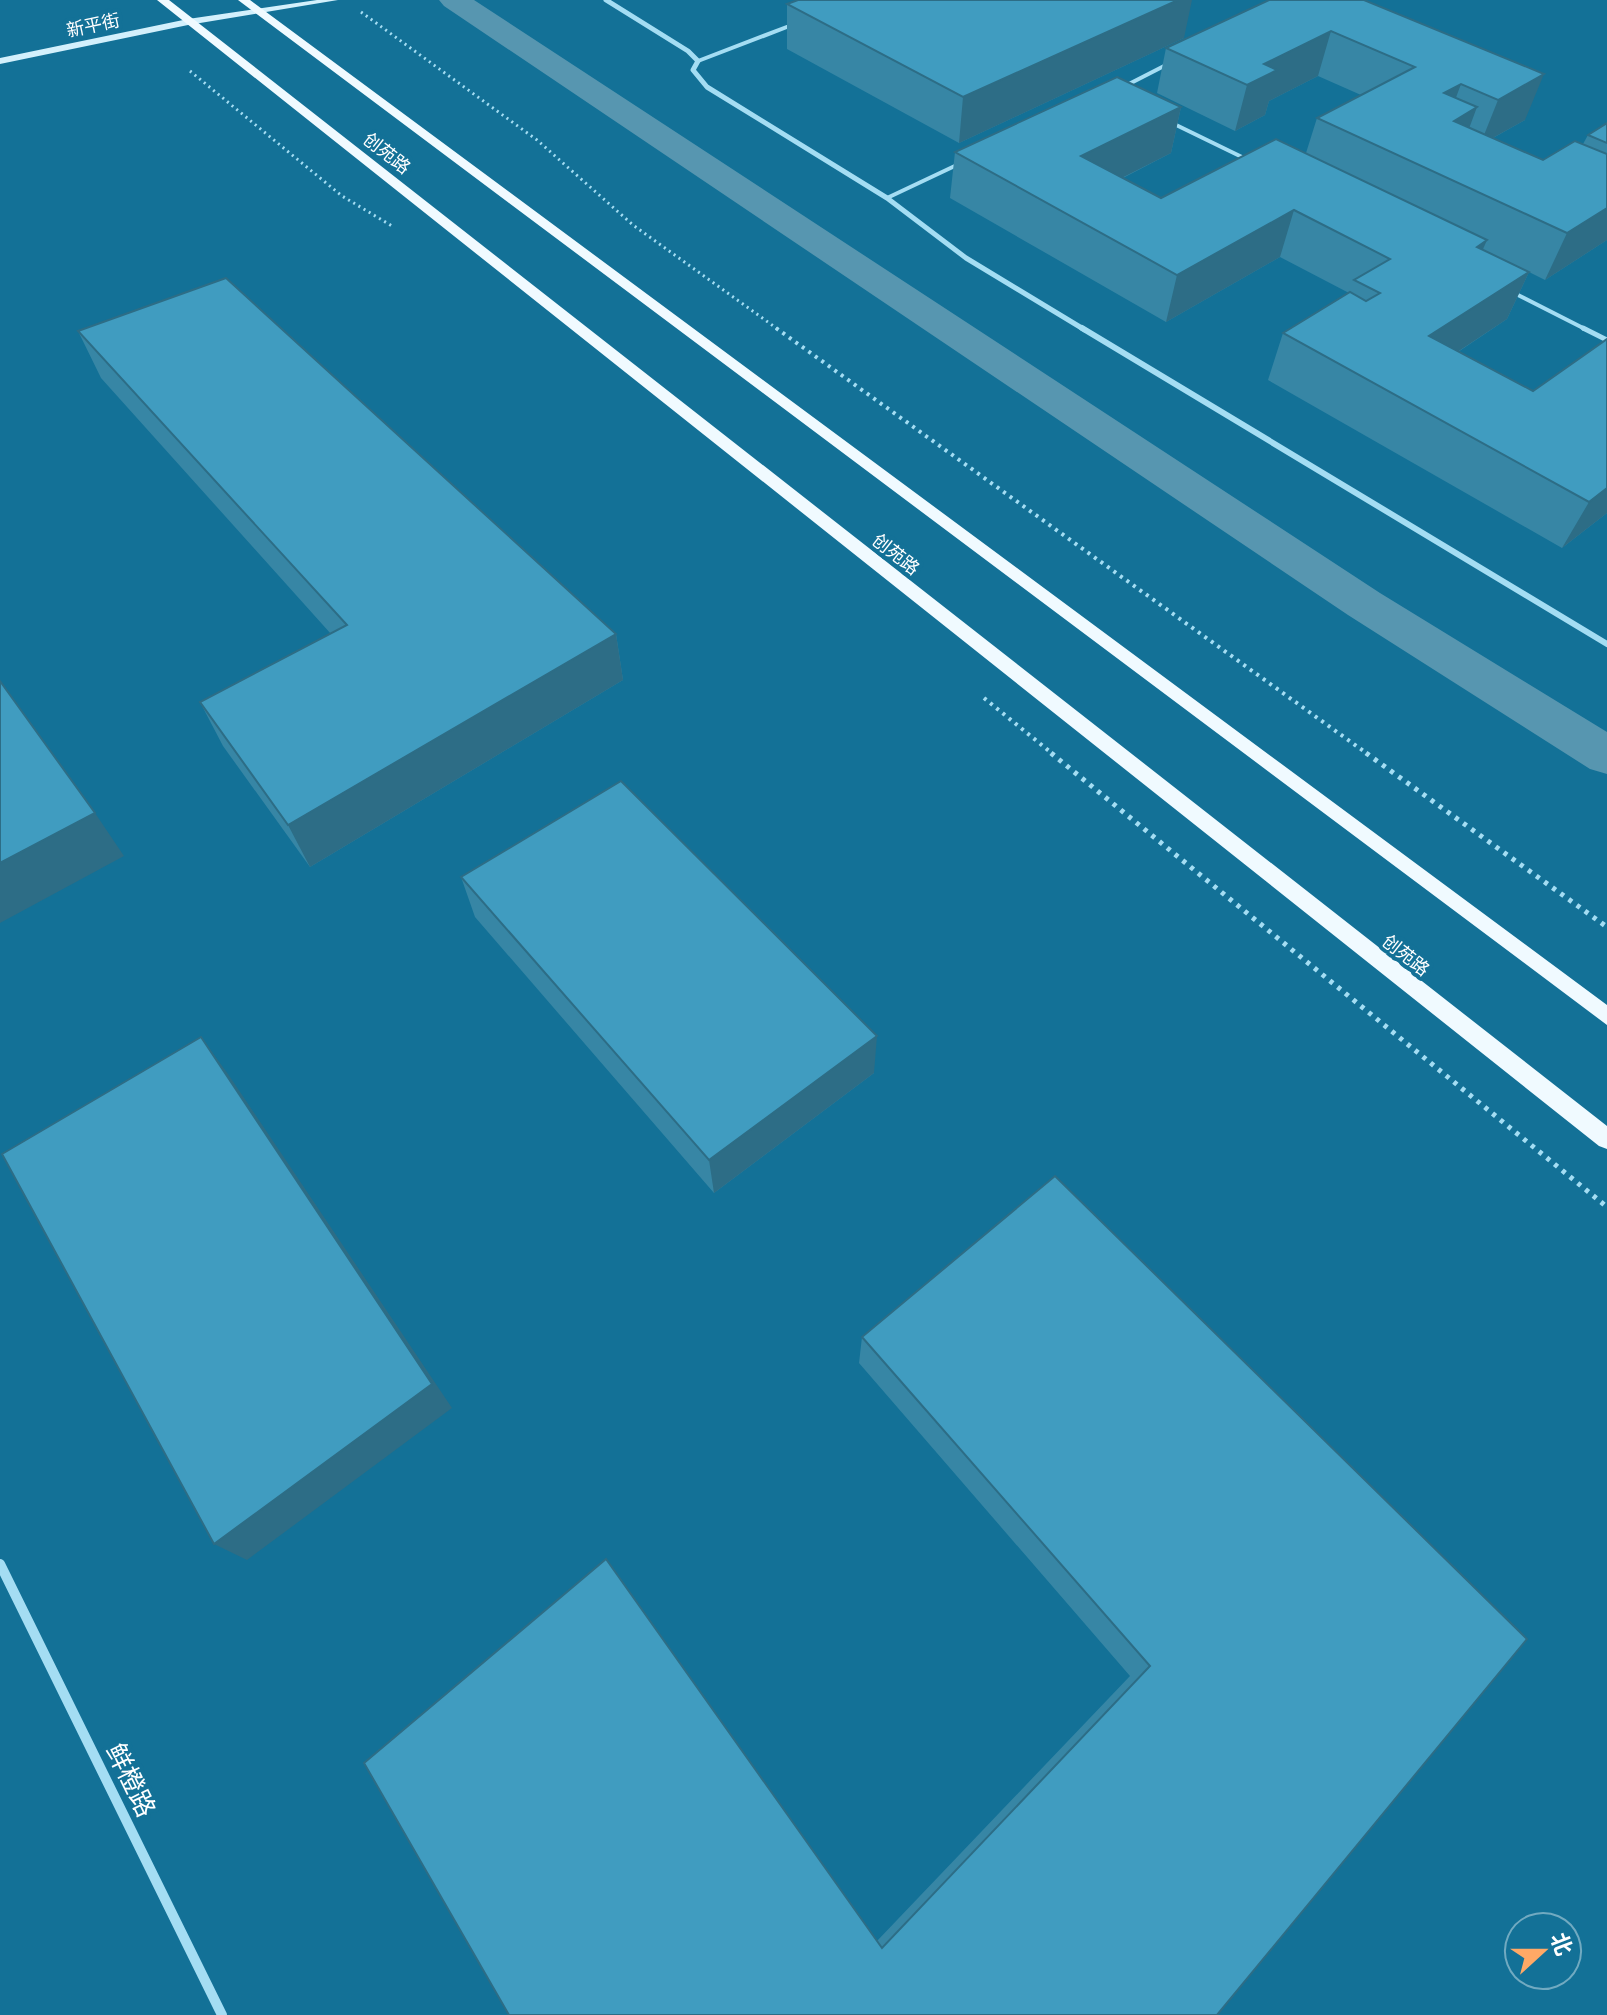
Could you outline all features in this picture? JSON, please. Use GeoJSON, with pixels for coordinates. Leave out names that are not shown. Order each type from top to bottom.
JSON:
{"type":"FeatureCollection","features":[{"type":"Feature","properties":{"kind":"main road","name":"创苑路"},"geometry":{"type":"LineString","coordinates":[[162,0],[1607,1139]]}},
{"type":"Feature","properties":{"kind":"main road","name":"创苑路"},"geometry":{"type":"LineString","coordinates":[[243,0],[1607,1016]]}},
{"type":"Feature","properties":{"kind":"main road","name":"新平街"},"geometry":{"type":"LineString","coordinates":[[0,61],[188,22],[334,0]]}},
{"type":"Feature","properties":{"kind":"street"},"geometry":{"type":"LineString","coordinates":[[606,0],[698,61],[693,70],[707,87],[887,198],[966,258],[1607,644]]}},
{"type":"Feature","properties":{"kind":"street","name":"鲜橙路"},"geometry":{"type":"LineString","coordinates":[[0,1564],[222,2015]]}},
{"type":"Feature","properties":{"kind":"lane"},"geometry":{"type":"LineString","coordinates":[[698,61],[793,25]]}},
{"type":"Feature","properties":{"kind":"lane"},"geometry":{"type":"LineString","coordinates":[[1113,93],[1179,58]]}},
{"type":"Feature","properties":{"kind":"lane"},"geometry":{"type":"LineString","coordinates":[[1169,121],[1254,163]]}},
{"type":"Feature","properties":{"kind":"lane"},"geometry":{"type":"LineString","coordinates":[[887,198],[972,159]]}},
{"type":"Feature","properties":{"kind":"lane"},"geometry":{"type":"LineString","coordinates":[[1508,290],[1607,340]]}},
{"type":"Feature","properties":{"kind":"path"},"geometry":{"type":"LineString","coordinates":[[357,9],[537,140],[633,225],[1607,927]]}},
{"type":"Feature","properties":{"kind":"path"},"geometry":{"type":"LineString","coordinates":[[190,71],[342,196],[404,233]]}},
{"type":"Feature","properties":{"kind":"path"},"geometry":{"type":"LineString","coordinates":[[977,692],[1607,1207]]}},
{"type":"Feature","properties":{"kind":"building"},"geometry":{"type":"Polygon","coordinates":[[[798,0],[1178,0],[963,97],[787,4],[798,0]]]}},
{"type":"Feature","properties":{"kind":"building"},"geometry":{"type":"Polygon","coordinates":[[[1269,0],[1364,0],[1544,74],[1498,100],[1461,84],[1444,93],[1477,107],[1454,121],[1543,160],[1575,141],[1607,154],[1607,208],[1567,233],[1317,118],[1415,67],[1331,31],[1264,64],[1277,70],[1247,85],[1166,48],[1269,0]]]}},
{"type":"Feature","properties":{"kind":"building"},"geometry":{"type":"Polygon","coordinates":[[[1117,77],[1181,107],[1081,156],[1161,198],[1276,139],[1487,240],[1477,247],[1529,272],[1429,336],[1533,391],[1607,339],[1607,488],[1589,502],[1283,333],[1350,292],[1366,301],[1380,293],[1354,280],[1390,259],[1294,210],[1177,275],[955,152],[1117,77]]]}},
{"type":"Feature","properties":{"kind":"building"},"geometry":{"type":"Polygon","coordinates":[[[1607,123],[1607,143],[1588,135],[1607,123]]]}},
{"type":"Feature","properties":{"kind":"building"},"geometry":{"type":"Polygon","coordinates":[[[226,278],[616,634],[288,825],[200,702],[347,625],[78,331],[226,278]]]}},
{"type":"Feature","properties":{"kind":"building"},"geometry":{"type":"Polygon","coordinates":[[[0,681],[95,813],[0,863],[0,681]]]}},
{"type":"Feature","properties":{"kind":"building"},"geometry":{"type":"Polygon","coordinates":[[[621,781],[877,1036],[709,1160],[461,877],[621,781]]]}},
{"type":"Feature","properties":{"kind":"building"},"geometry":{"type":"Polygon","coordinates":[[[201,1037],[432,1384],[214,1544],[2,1154],[201,1037]]]}},
{"type":"Feature","properties":{"kind":"building"},"geometry":{"type":"Polygon","coordinates":[[[1055,1176],[1527,1639],[1217,2015],[509,2015],[364,1763],[606,1559],[882,1948],[1150,1666],[862,1337],[1055,1176]]]}},
{"type":"Feature","properties":{"kind":"waterway"},"geometry":{"type":"LineString","coordinates":[[454,0],[1364,604],[1607,756]]}}]}
